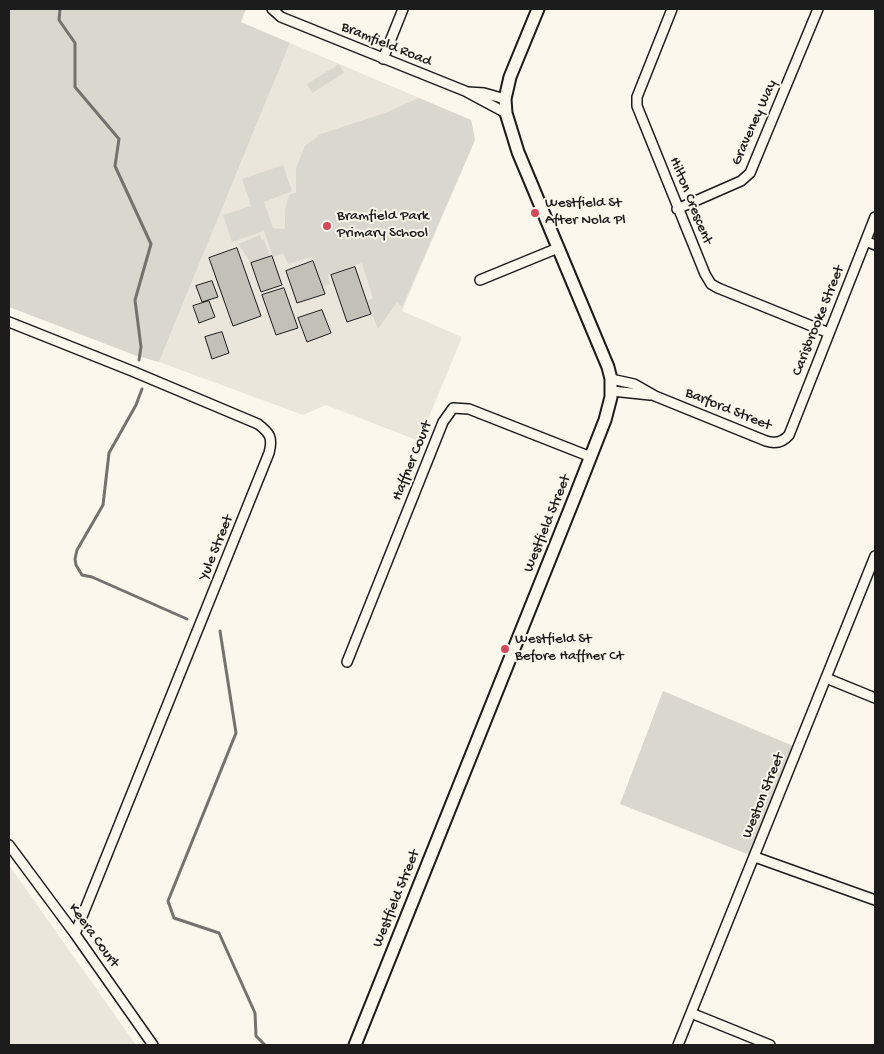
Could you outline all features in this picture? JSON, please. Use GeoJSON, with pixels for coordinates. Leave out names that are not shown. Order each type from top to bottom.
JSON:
{"type":"FeatureCollection","features":[{"type":"Feature","properties":{"kind":"main road","name":"Westfield Street"},"geometry":{"type":"LineString","coordinates":[[355,1045],[591,457],[605,420],[612,391],[608,366],[518,152],[506,113],[506,99],[510,76],[538,9]]}},
{"type":"Feature","properties":{"kind":"street","name":"Bramfield Road"},"geometry":{"type":"LineString","coordinates":[[272,9],[281,17],[465,92],[506,113]]}},
{"type":"Feature","properties":{"kind":"street"},"geometry":{"type":"LineString","coordinates":[[383,59],[403,9]]}},
{"type":"Feature","properties":{"kind":"street","name":"Hilton Crescent"},"geometry":{"type":"LineString","coordinates":[[672,9],[636,103],[677,209],[705,274],[714,286],[829,332]]}},
{"type":"Feature","properties":{"kind":"street","name":"Graveney Way"},"geometry":{"type":"LineString","coordinates":[[677,209],[741,181],[750,173],[818,9]]}},
{"type":"Feature","properties":{"kind":"street","name":"Bramfield Road"},"geometry":{"type":"LineString","coordinates":[[465,92],[484,93],[506,99]]}},
{"type":"Feature","properties":{"kind":"street","name":"Carisbrooke Street"},"geometry":{"type":"LineString","coordinates":[[789,435],[875,217]]}},
{"type":"Feature","properties":{"kind":"street"},"geometry":{"type":"LineString","coordinates":[[866,241],[875,245]]}},
{"type":"Feature","properties":{"kind":"street"},"geometry":{"type":"LineString","coordinates":[[480,280],[558,248]]}},
{"type":"Feature","properties":{"kind":"street","name":"Yule Street"},"geometry":{"type":"LineString","coordinates":[[9,322],[258,424],[268,432],[272,443],[214,592],[75,934]]}},
{"type":"Feature","properties":{"kind":"street","name":"Barford Street"},"geometry":{"type":"LineString","coordinates":[[611,379],[634,384],[656,396],[766,441],[779,442],[789,435]]}},
{"type":"Feature","properties":{"kind":"street","name":"Barford Street"},"geometry":{"type":"LineString","coordinates":[[612,391],[656,396]]}},
{"type":"Feature","properties":{"kind":"street","name":"Haffner Court"},"geometry":{"type":"LineString","coordinates":[[347,662],[443,422],[453,408],[469,409],[591,457]]}},
{"type":"Feature","properties":{"kind":"street","name":"Weston Street"},"geometry":{"type":"LineString","coordinates":[[678,1045],[875,556]]}},
{"type":"Feature","properties":{"kind":"street"},"geometry":{"type":"LineString","coordinates":[[826,678],[875,698]]}},
{"type":"Feature","properties":{"kind":"street","name":"Keera Court"},"geometry":{"type":"LineString","coordinates":[[9,845],[75,934],[153,1045]]}},
{"type":"Feature","properties":{"kind":"street"},"geometry":{"type":"LineString","coordinates":[[755,857],[875,900]]}},
{"type":"Feature","properties":{"kind":"street"},"geometry":{"type":"LineString","coordinates":[[691,1013],[770,1045]]}},
{"type":"Feature","properties":{"kind":"shaded area"},"geometry":{"type":"Polygon","coordinates":[[[9,9],[246,9],[241,22],[290,43],[159,362],[137,356],[9,307],[9,9]]]}},
{"type":"Feature","properties":{"kind":"shaded area","name":"Bramfield Park Primary School"},"geometry":{"type":"Polygon","coordinates":[[[290,43],[471,120],[475,140],[402,311],[462,337],[419,441],[326,405],[303,415],[159,362],[290,43]]]}},
{"type":"Feature","properties":{"kind":"shaded area"},"geometry":{"type":"Polygon","coordinates":[[[339,64],[344,73],[312,93],[307,84],[339,64]]]}},
{"type":"Feature","properties":{"kind":"shaded area"},"geometry":{"type":"Polygon","coordinates":[[[419,98],[471,120],[475,140],[402,307],[397,302],[378,329],[367,301],[373,298],[362,263],[328,275],[330,284],[323,287],[312,257],[288,264],[283,253],[273,257],[264,231],[232,242],[223,215],[251,206],[242,179],[283,165],[292,191],[264,202],[273,228],[285,229],[285,210],[289,195],[296,192],[296,168],[305,146],[321,134],[385,113],[419,98]]]}},
{"type":"Feature","properties":{"kind":"shaded area"},"geometry":{"type":"Polygon","coordinates":[[[260,235],[262,240],[264,239],[270,257],[251,263],[238,244],[260,235]]]}},
{"type":"Feature","properties":{"kind":"shaded area"},"geometry":{"type":"Polygon","coordinates":[[[663,691],[798,748],[755,857],[620,804],[663,691]]]}},
{"type":"Feature","properties":{"kind":"shaded area"},"geometry":{"type":"Polygon","coordinates":[[[9,865],[136,1045],[9,1045],[9,865]]]}},
{"type":"Feature","properties":{"kind":"building"},"geometry":{"type":"Polygon","coordinates":[[[237,248],[261,316],[233,326],[209,258],[237,248]]]}},
{"type":"Feature","properties":{"kind":"building"},"geometry":{"type":"Polygon","coordinates":[[[272,256],[282,285],[261,292],[251,263],[272,256]]]}},
{"type":"Feature","properties":{"kind":"building"},"geometry":{"type":"Polygon","coordinates":[[[313,261],[325,294],[297,303],[286,271],[313,261]]]}},
{"type":"Feature","properties":{"kind":"building"},"geometry":{"type":"Polygon","coordinates":[[[355,267],[371,314],[347,322],[331,275],[355,267]]]}},
{"type":"Feature","properties":{"kind":"building"},"geometry":{"type":"Polygon","coordinates":[[[212,281],[218,297],[202,302],[196,286],[212,281]]]}},
{"type":"Feature","properties":{"kind":"building"},"geometry":{"type":"Polygon","coordinates":[[[284,288],[298,328],[276,335],[262,295],[284,288]]]}},
{"type":"Feature","properties":{"kind":"building"},"geometry":{"type":"Polygon","coordinates":[[[209,301],[215,317],[199,323],[193,306],[209,301]]]}},
{"type":"Feature","properties":{"kind":"building"},"geometry":{"type":"Polygon","coordinates":[[[322,310],[331,333],[307,342],[298,318],[322,310]]]}},
{"type":"Feature","properties":{"kind":"building"},"geometry":{"type":"Polygon","coordinates":[[[222,332],[229,353],[212,359],[205,337],[222,332]]]}},
{"type":"Feature","properties":{"kind":"waterway"},"geometry":{"type":"LineString","coordinates":[[60,9],[59,20],[75,43],[75,87],[119,139],[115,166],[151,244],[135,300],[141,347],[139,360]]}},
{"type":"Feature","properties":{"kind":"waterway"},"geometry":{"type":"LineString","coordinates":[[142,389],[136,405],[109,453],[103,505],[77,550],[76,565],[82,575],[92,577],[187,619]]}},
{"type":"Feature","properties":{"kind":"waterway"},"geometry":{"type":"LineString","coordinates":[[220,631],[236,733],[168,901],[174,918],[219,933],[255,1013],[256,1036],[265,1045]]}},
{"type":"Feature","properties":{"kind":"place","name":"Westfield St After Nola Pl"},"geometry":{"type":"Point","coordinates":[535,213]}},
{"type":"Feature","properties":{"kind":"place","name":"Bramfield Park Primary School"},"geometry":{"type":"Point","coordinates":[327,226]}},
{"type":"Feature","properties":{"kind":"place","name":"Westfield St Before Haffner Ct"},"geometry":{"type":"Point","coordinates":[505,649]}}]}
